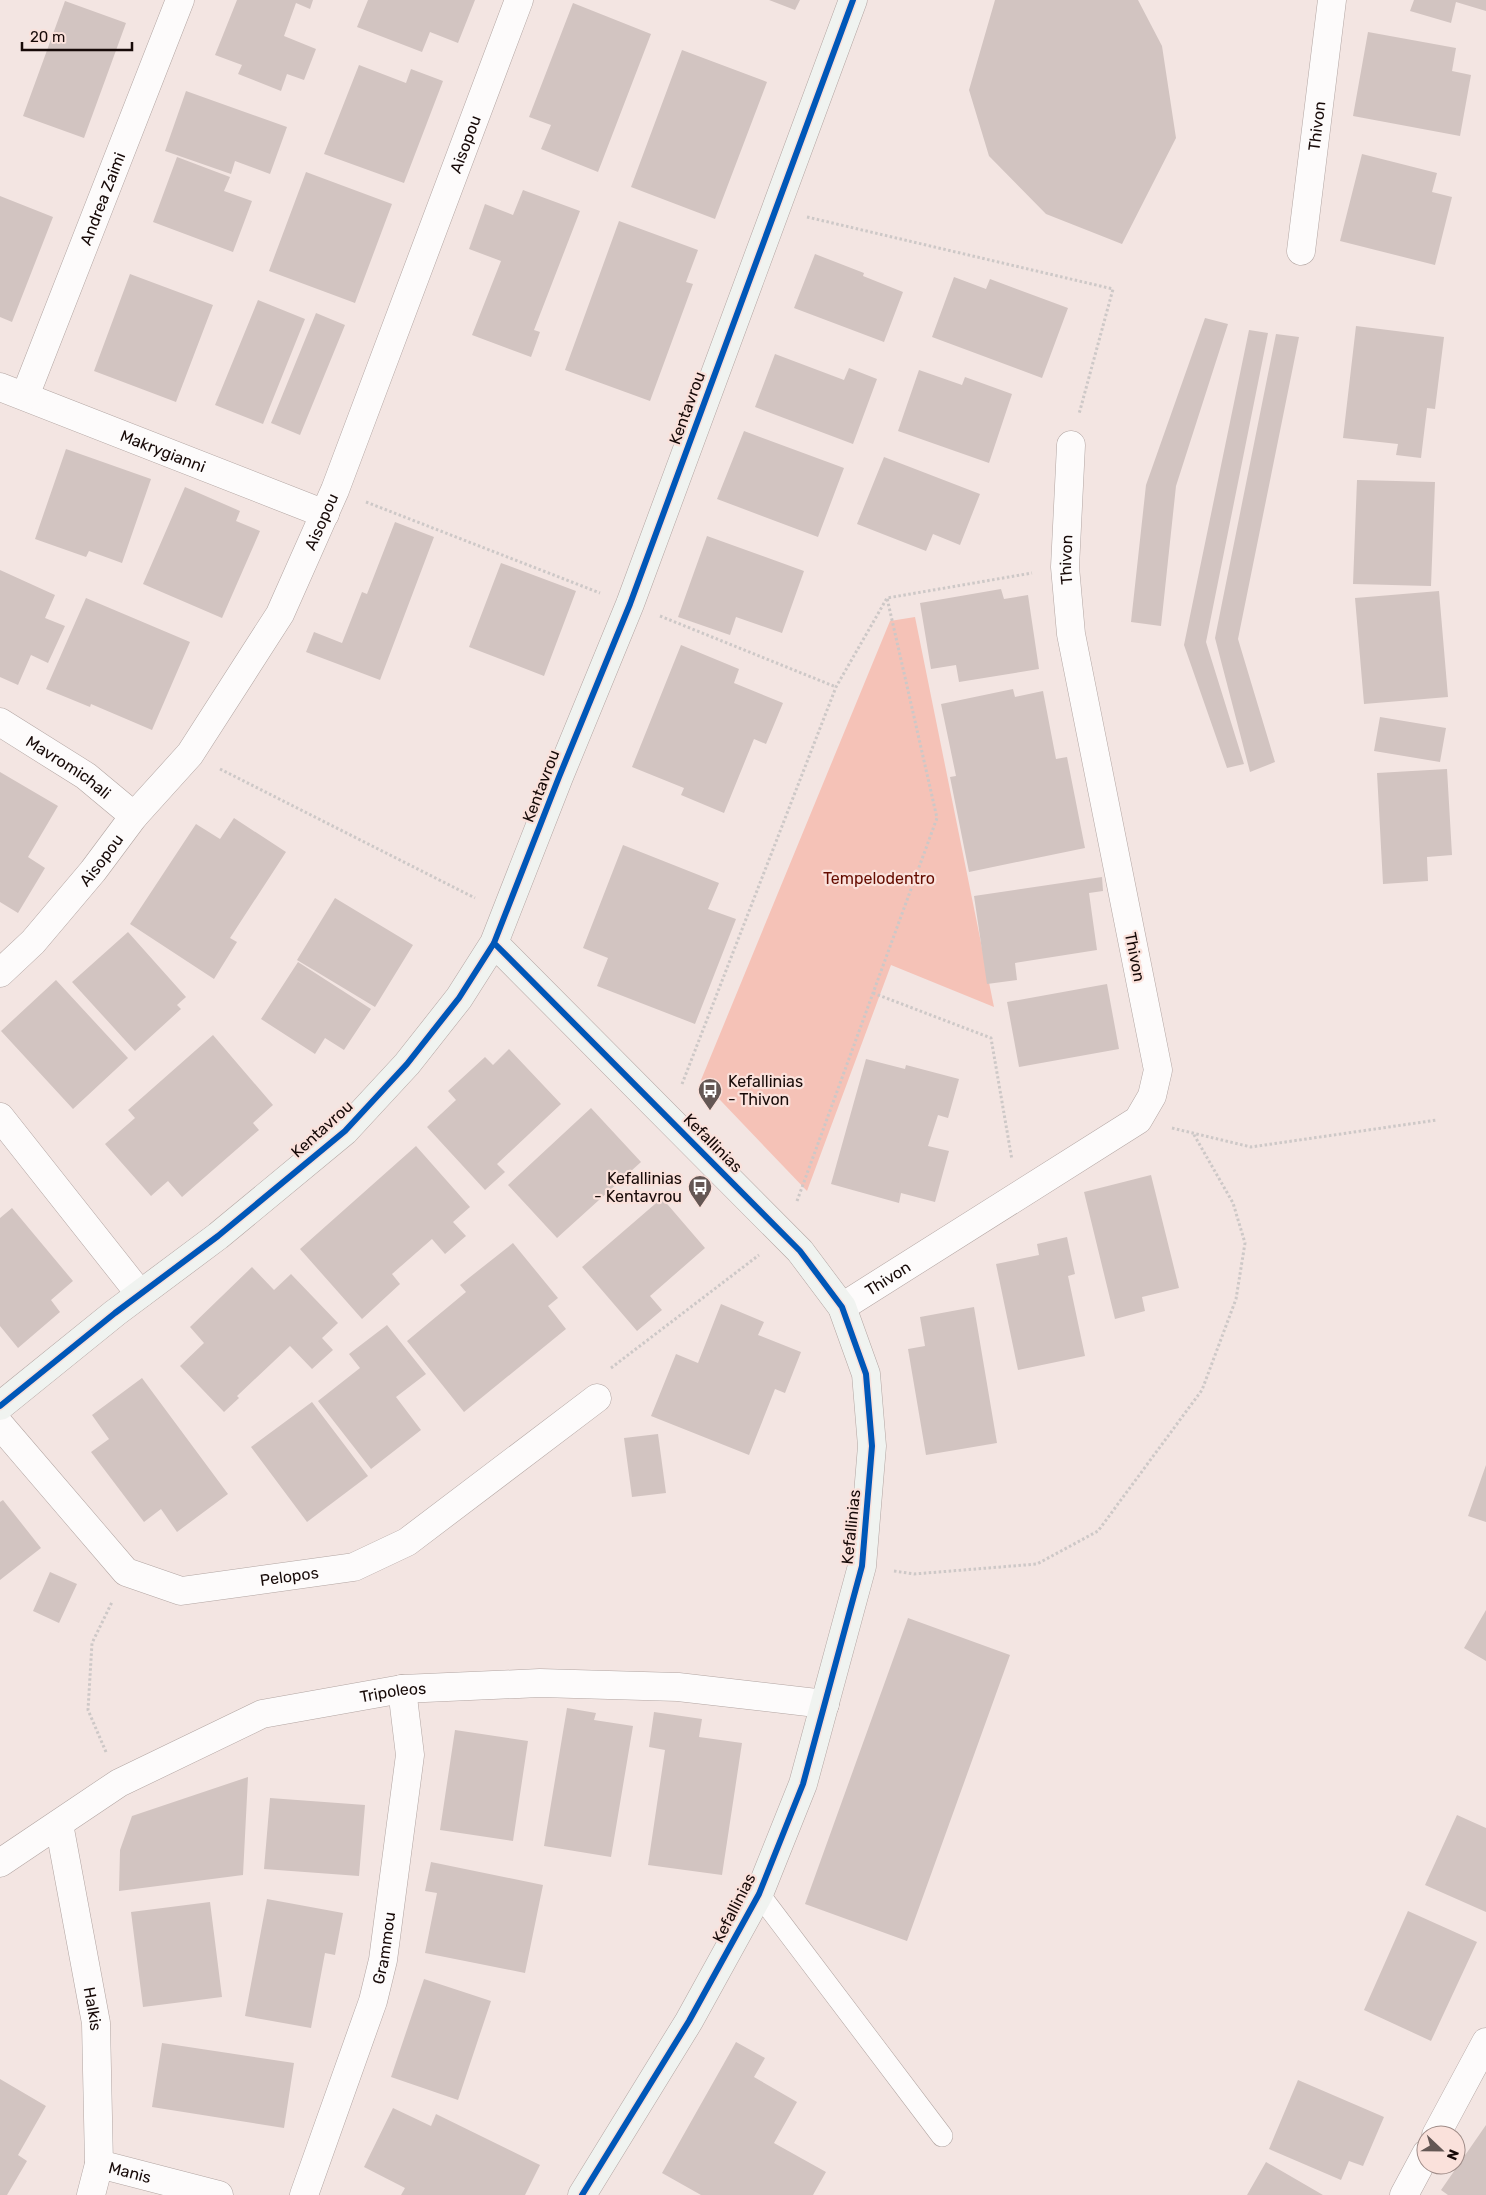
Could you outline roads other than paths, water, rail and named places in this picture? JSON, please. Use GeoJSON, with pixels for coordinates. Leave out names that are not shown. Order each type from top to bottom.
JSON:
{"type":"FeatureCollection","features":[{"type":"Feature","properties":{"kind":"street","name":"Andrea Zaimi"},"geometry":{"type":"LineString","coordinates":[[25,396],[180,0]]}},
{"type":"Feature","properties":{"kind":"street","name":"Aisopou"},"geometry":{"type":"LineString","coordinates":[[0,973],[33,942],[93,871],[134,816],[190,754],[280,614],[335,490],[519,0]]}},
{"type":"Feature","properties":{"kind":"street","name":"Kentavrou"},"geometry":{"type":"LineString","coordinates":[[0,1406],[140,1294],[218,1236],[345,1131],[407,1064],[430,1035],[459,998],[494,943],[630,604],[853,0]]}},
{"type":"Feature","properties":{"kind":"street","name":"Thivon"},"geometry":{"type":"LineString","coordinates":[[1301,251],[1332,0]]}},
{"type":"Feature","properties":{"kind":"street","name":"Makrygianni"},"geometry":{"type":"LineString","coordinates":[[0,387],[325,514]]}},
{"type":"Feature","properties":{"kind":"street","name":"Thivon"},"geometry":{"type":"LineString","coordinates":[[842,1307],[1138,1120],[1152,1096],[1158,1070],[1071,634],[1064,567],[1071,445]]}},
{"type":"Feature","properties":{"kind":"street","name":"Mavromichali"},"geometry":{"type":"LineString","coordinates":[[0,722],[86,776],[134,816]]}},
{"type":"Feature","properties":{"kind":"street","name":"Kefallinias"},"geometry":{"type":"LineString","coordinates":[[494,943],[800,1251],[842,1307],[866,1374],[872,1446],[862,1566],[803,1784],[759,1894],[689,2021],[582,2195]]}},
{"type":"Feature","properties":{"kind":"street"},"geometry":{"type":"LineString","coordinates":[[0,1117],[140,1294]]}},
{"type":"Feature","properties":{"kind":"street","name":"Pelopos"},"geometry":{"type":"LineString","coordinates":[[0,1425],[126,1572],[180,1591],[354,1567],[407,1542],[597,1398]]}},
{"type":"Feature","properties":{"kind":"street","name":"Tripoleos"},"geometry":{"type":"LineString","coordinates":[[0,1863],[119,1783],[262,1714],[402,1689],[540,1683],[678,1687],[826,1704]]}},
{"type":"Feature","properties":{"kind":"street","name":"Grammou"},"geometry":{"type":"LineString","coordinates":[[304,2195],[373,2001],[383,1960],[410,1755],[402,1689]]}},
{"type":"Feature","properties":{"kind":"street","name":"Halkis"},"geometry":{"type":"LineString","coordinates":[[59,1824],[96,2023],[99,2164],[91,2195]]}},
{"type":"Feature","properties":{"kind":"street"},"geometry":{"type":"LineString","coordinates":[[1441,2125],[1486,2042]]}},
{"type":"Feature","properties":{"kind":"street","name":"Manis"},"geometry":{"type":"LineString","coordinates":[[99,2164],[220,2195]]}},
{"type":"Feature","properties":{"kind":"street"},"geometry":{"type":"LineString","coordinates":[[1404,2195],[1416,2173]]}},
{"type":"Feature","properties":{"kind":"lane"},"geometry":{"type":"LineString","coordinates":[[759,1894],[942,2136]]}},
{"type":"Feature","properties":{"kind":"place","name":"Kefallinias - Thivon"},"geometry":{"type":"Point","coordinates":[710,1111]}},
{"type":"Feature","properties":{"kind":"place","name":"Kefallinias - Kentavrou"},"geometry":{"type":"Point","coordinates":[700,1208]}},
{"type":"Feature","properties":{"kind":"park label","name":"Tempelodentro"},"geometry":{"type":"Point","coordinates":[879,878]}}]}
